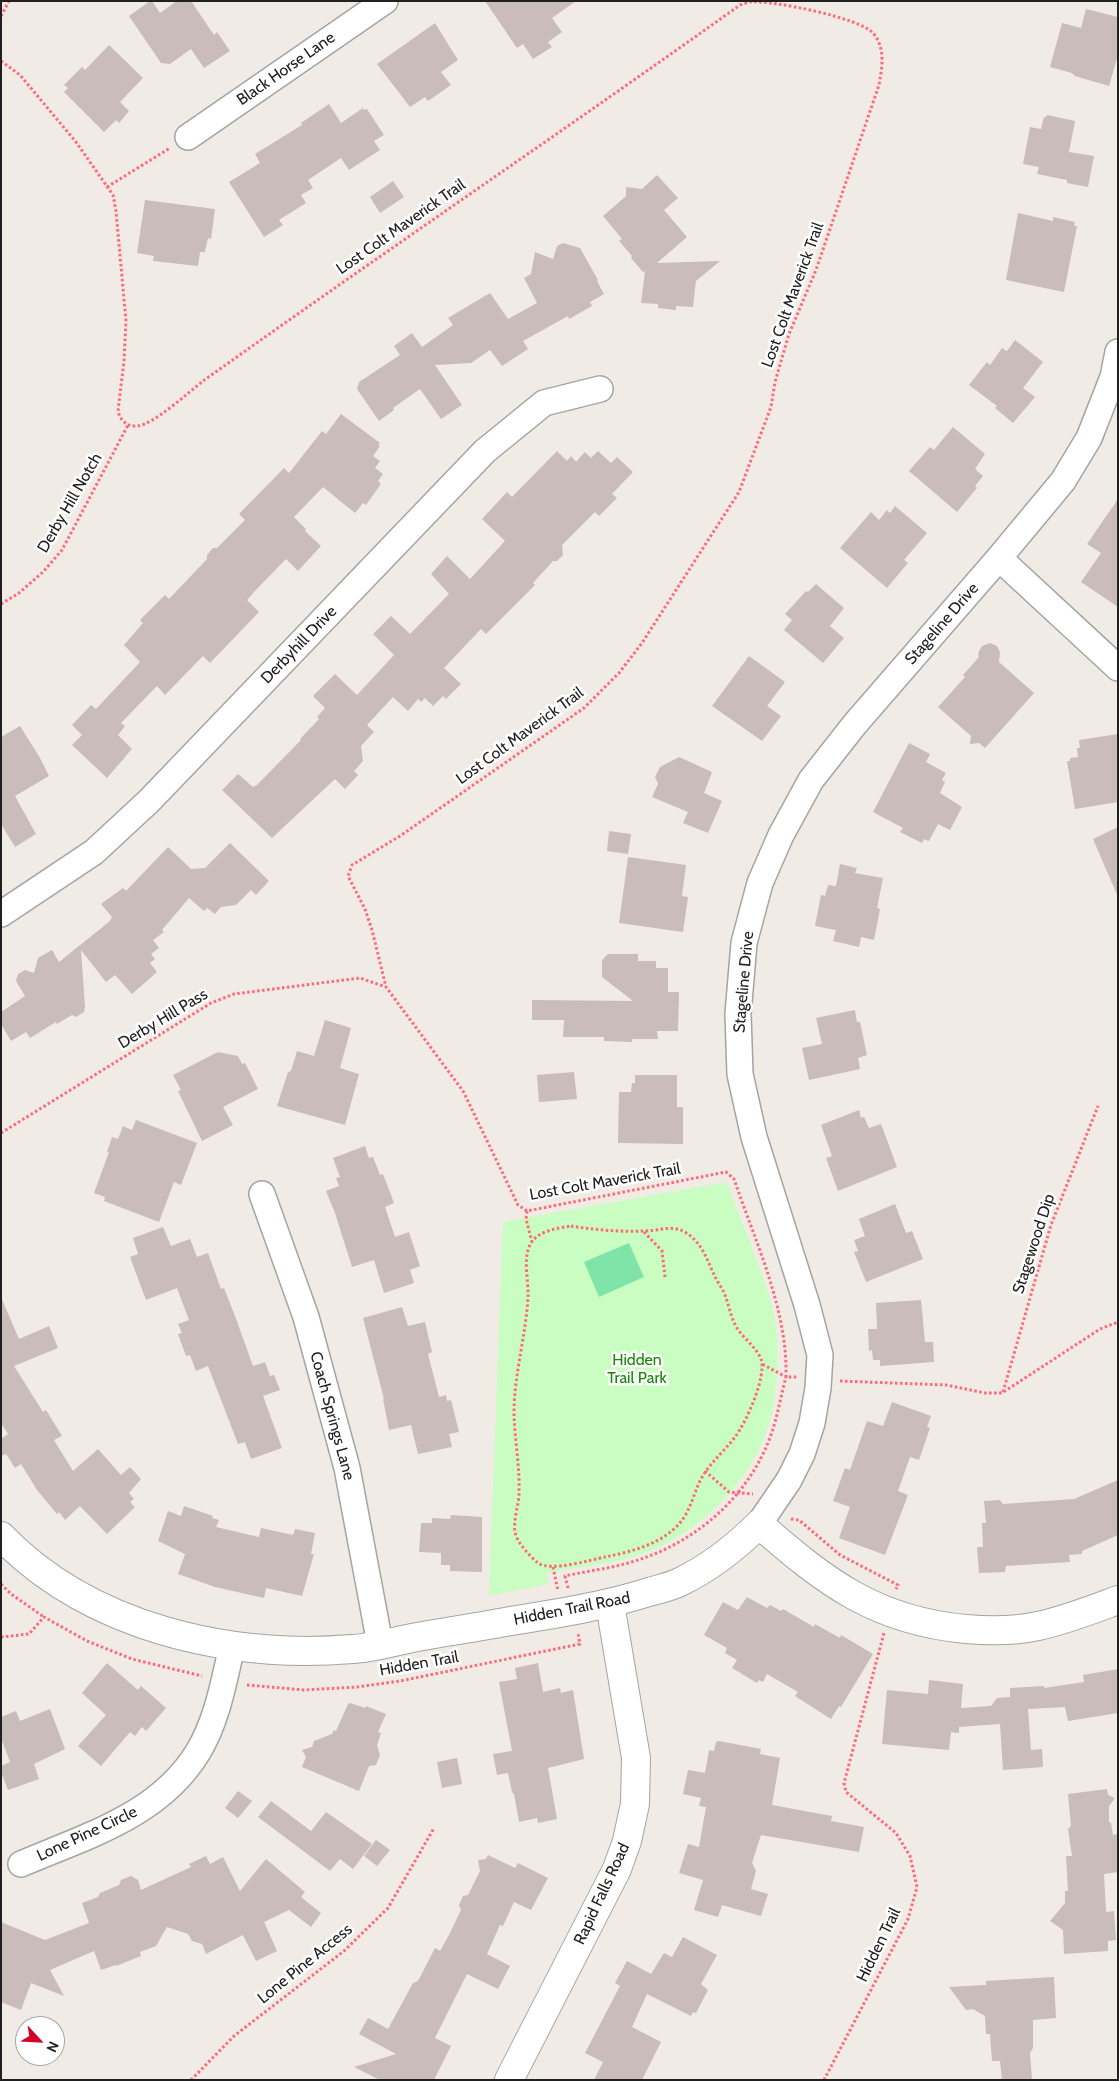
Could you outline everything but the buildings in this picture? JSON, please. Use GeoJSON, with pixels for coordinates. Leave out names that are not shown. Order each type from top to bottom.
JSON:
{"type":"FeatureCollection","features":[{"type":"Feature","properties":{"kind":"street","name":"Black Horse Lane"},"geometry":{"type":"LineString","coordinates":[[188,137],[385,1]]}},
{"type":"Feature","properties":{"kind":"street","name":"Stageline Drive"},"geometry":{"type":"LineString","coordinates":[[759,1524],[789,1480],[802,1454],[812,1423],[818,1388],[820,1355],[807,1306],[754,1137],[740,1074],[738,1014],[744,943],[760,883],[780,835],[811,780],[854,724],[999,558],[1063,481],[1089,438],[1113,377],[1118,352]]}},
{"type":"Feature","properties":{"kind":"street","name":"Derbyhill Drive"},"geometry":{"type":"LineString","coordinates":[[1,914],[94,852],[149,801],[485,451],[544,403],[600,389]]}},
{"type":"Feature","properties":{"kind":"street"},"geometry":{"type":"LineString","coordinates":[[999,558],[1118,668]]}},
{"type":"Feature","properties":{"kind":"street","name":"Coach Springs Lane"},"geometry":{"type":"LineString","coordinates":[[262,1194],[306,1317],[347,1468],[380,1644]]}},
{"type":"Feature","properties":{"kind":"street"},"geometry":{"type":"LineString","coordinates":[[759,1524],[820,1575],[844,1591],[876,1608],[911,1620],[934,1625],[977,1630],[1036,1627],[1070,1618],[1118,1600]]}},
{"type":"Feature","properties":{"kind":"street","name":"Hidden Trail Road"},"geometry":{"type":"LineString","coordinates":[[1,1536],[35,1566],[63,1586],[92,1603],[133,1621],[170,1632],[232,1646],[301,1652],[354,1649],[610,1604],[679,1582],[738,1546],[759,1524]]}},
{"type":"Feature","properties":{"kind":"street","name":"Rapid Falls Road"},"geometry":{"type":"LineString","coordinates":[[509,2080],[598,1908],[628,1841],[635,1804],[636,1758],[610,1604]]}},
{"type":"Feature","properties":{"kind":"street","name":"Lone Pine Circle"},"geometry":{"type":"LineString","coordinates":[[21,1864],[120,1822],[154,1802],[177,1780],[199,1751],[212,1720],[232,1646]]}},
{"type":"Feature","properties":{"kind":"path"},"geometry":{"type":"LineString","coordinates":[[1,16],[9,1]]}},
{"type":"Feature","properties":{"kind":"path","name":"Lost Colt Maverick Trail"},"geometry":{"type":"LineString","coordinates":[[128,425],[137,426],[150,421],[337,286],[740,5],[752,1],[799,7],[859,23],[873,33],[881,46],[883,64],[879,85],[816,270],[789,334],[775,382],[772,407],[739,492],[648,635],[619,673],[584,708],[400,836],[352,865],[348,876],[365,909],[386,987],[463,1091],[518,1205],[527,1211],[726,1172],[734,1178],[776,1301],[786,1354],[786,1376],[771,1433],[756,1466],[737,1494]]}},
{"type":"Feature","properties":{"kind":"path"},"geometry":{"type":"LineString","coordinates":[[1,62],[20,75],[76,142],[112,195],[116,211],[126,320],[124,361],[118,411],[120,419],[128,425]]}},
{"type":"Feature","properties":{"kind":"path"},"geometry":{"type":"LineString","coordinates":[[107,187],[151,160]]}},
{"type":"Feature","properties":{"kind":"path","name":"Derby Hill Notch"},"geometry":{"type":"LineString","coordinates":[[1,604],[20,593],[62,550],[128,425]]}},
{"type":"Feature","properties":{"kind":"path","name":"Derby Hill Pass"},"geometry":{"type":"LineString","coordinates":[[1,1134],[211,1003],[234,994],[360,978],[386,987]]}},
{"type":"Feature","properties":{"kind":"path","name":"Stagewood Dip"},"geometry":{"type":"LineString","coordinates":[[1002,1393],[1051,1225],[1098,1106]]}},
{"type":"Feature","properties":{"kind":"path"},"geometry":{"type":"LineString","coordinates":[[527,1211],[526,1220],[532,1242]]}},
{"type":"Feature","properties":{"kind":"path"},"geometry":{"type":"LineString","coordinates":[[571,1226],[589,1229],[644,1231],[670,1228],[682,1230],[693,1238],[704,1251],[718,1284],[726,1296],[737,1328],[760,1356],[762,1364],[755,1399],[747,1419],[735,1438],[705,1471],[688,1512],[670,1533],[626,1553],[554,1567],[540,1565],[520,1542],[515,1533],[519,1494],[514,1408],[527,1309],[527,1254],[532,1242],[543,1234],[557,1228],[571,1226]]}},
{"type":"Feature","properties":{"kind":"path"},"geometry":{"type":"LineString","coordinates":[[644,1231],[662,1252],[665,1277]]}},
{"type":"Feature","properties":{"kind":"path"},"geometry":{"type":"LineString","coordinates":[[840,1381],[946,1385],[985,1393],[1002,1393],[1100,1330],[1118,1322]]}},
{"type":"Feature","properties":{"kind":"path"},"geometry":{"type":"LineString","coordinates":[[762,1364],[786,1376],[793,1377]]}},
{"type":"Feature","properties":{"kind":"path"},"geometry":{"type":"LineString","coordinates":[[567,1584],[565,1576],[627,1564],[656,1554],[685,1539],[716,1518],[737,1494],[729,1492],[705,1471]]}},
{"type":"Feature","properties":{"kind":"path"},"geometry":{"type":"LineString","coordinates":[[799,1520],[840,1555],[898,1585],[896,1588]]}},
{"type":"Feature","properties":{"kind":"path"},"geometry":{"type":"LineString","coordinates":[[1,1584],[11,1594],[44,1617],[87,1640],[132,1659],[204,1676]]}},
{"type":"Feature","properties":{"kind":"path"},"geometry":{"type":"LineString","coordinates":[[1,1637],[29,1634],[44,1617]]}},
{"type":"Feature","properties":{"kind":"path","name":"Hidden Trail"},"geometry":{"type":"LineString","coordinates":[[246,1685],[304,1690],[357,1687],[400,1681],[580,1644],[577,1631]]}},
{"type":"Feature","properties":{"kind":"path","name":"Hidden Trail"},"geometry":{"type":"LineString","coordinates":[[824,2080],[908,1919],[917,1888],[910,1856],[896,1833],[846,1792],[844,1783],[884,1634]]}},
{"type":"Feature","properties":{"kind":"path","name":"Lone Pine Access"},"geometry":{"type":"LineString","coordinates":[[191,2080],[234,2036],[344,1951],[388,1908],[434,1828]]}},
{"type":"Feature","properties":{"kind":"green space","name":"Hidden Trail Park"},"geometry":{"type":"Polygon","coordinates":[[[727,1182],[758,1262],[773,1310],[777,1338],[777,1375],[774,1398],[767,1430],[760,1448],[739,1482],[712,1511],[696,1524],[663,1545],[621,1560],[546,1573],[548,1584],[489,1596],[503,1222],[727,1182]]]}},
{"type":"Feature","properties":{"kind":"green space"},"geometry":{"type":"Polygon","coordinates":[[[629,1243],[644,1277],[599,1297],[584,1262],[629,1243]]]}}]}
